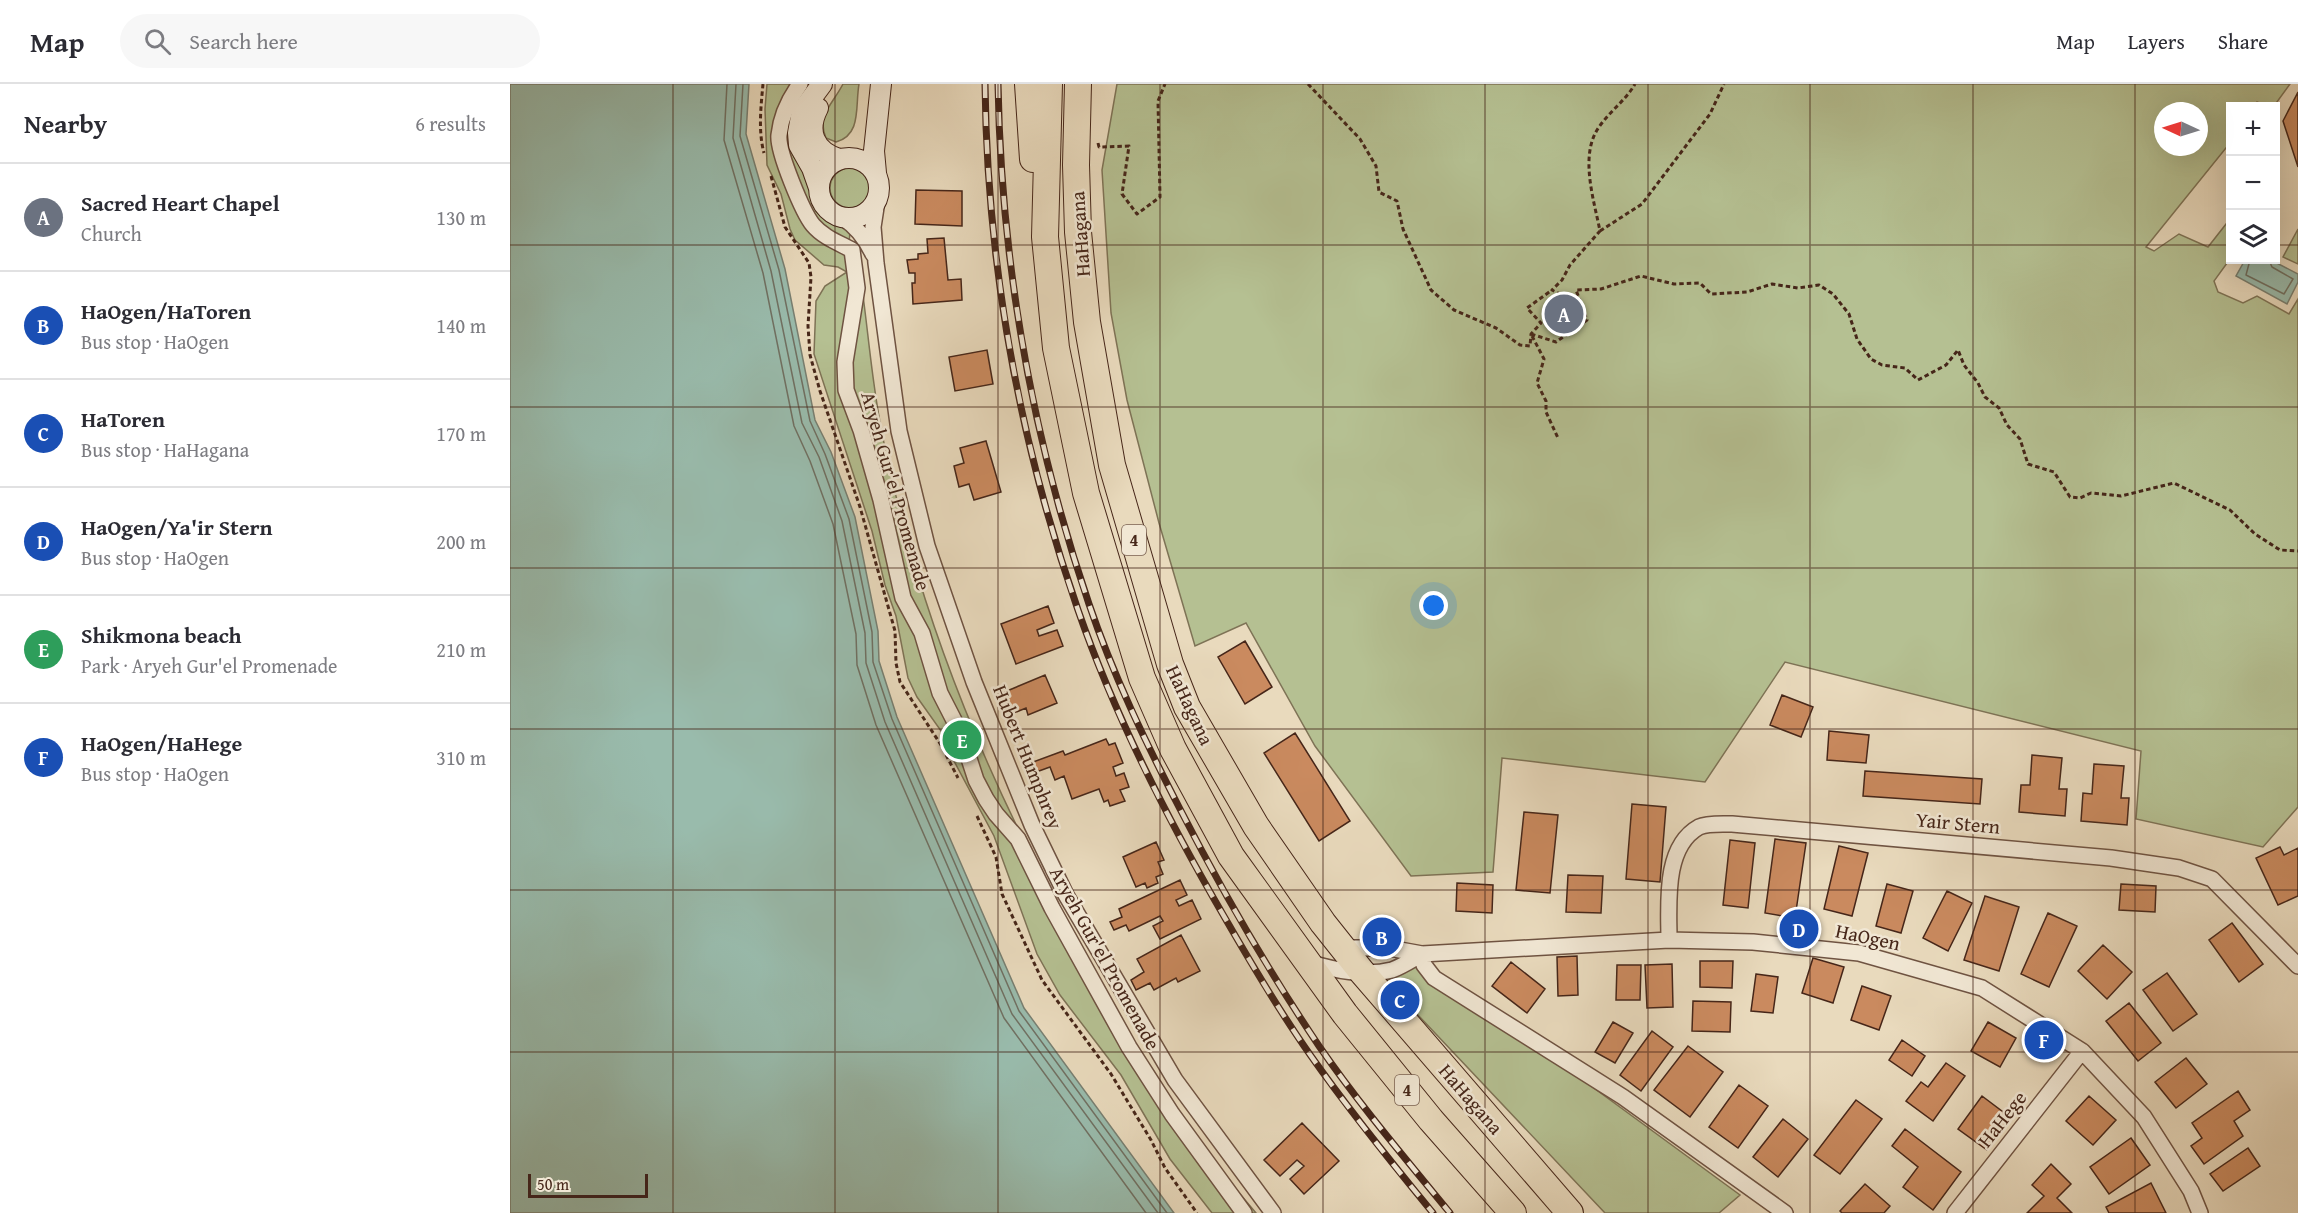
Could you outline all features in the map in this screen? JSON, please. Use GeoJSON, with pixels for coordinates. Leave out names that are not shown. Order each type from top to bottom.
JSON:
{"type":"FeatureCollection","features":[{"type":"Feature","properties":{"kind":"highway"},"geometry":{"type":"LineString","coordinates":[[1028,84],[1032,153],[1045,237]]}},
{"type":"Feature","properties":{"kind":"highway","name":"HaHagana"},"geometry":{"type":"LineString","coordinates":[[1050,84],[1045,237],[1056,348],[1086,493],[1142,678],[1173,749],[1231,856],[1306,962],[1431,1120],[1513,1213]]}},
{"type":"Feature","properties":{"kind":"highway","name":"HaHagana"},"geometry":{"type":"LineString","coordinates":[[1078,84],[1076,165],[1078,232],[1088,322],[1112,465],[1170,664],[1187,707],[1256,826],[1342,948],[1570,1213]]}},
{"type":"Feature","properties":{"kind":"street","name":"Aryeh Gur'el Promenade"},"geometry":{"type":"LineString","coordinates":[[800,84],[788,102],[778,137],[805,213],[814,227],[831,239],[852,249],[857,288],[845,362],[846,390],[861,430],[881,500],[903,598],[922,633],[940,693],[961,734],[976,780],[986,799],[1018,839],[1052,908],[1129,1047],[1172,1114],[1244,1213]]}},
{"type":"Feature","properties":{"kind":"street"},"geometry":{"type":"LineString","coordinates":[[822,84],[802,111],[798,133],[799,145],[812,168],[820,198],[825,207],[833,214],[843,218],[862,215],[871,210],[877,201],[880,182],[876,173],[874,151],[879,84]]}},
{"type":"Feature","properties":{"kind":"street"},"geometry":{"type":"LineString","coordinates":[[833,84],[817,110],[811,131],[815,143],[822,151],[843,158],[862,160],[876,173]]}},
{"type":"Feature","properties":{"kind":"street"},"geometry":{"type":"LineString","coordinates":[[819,188],[824,170],[856,150],[867,130],[879,84]]}},
{"type":"Feature","properties":{"kind":"street","name":"Hubert Humphrey"},"geometry":{"type":"LineString","coordinates":[[877,201],[873,227],[876,263],[899,431],[927,546],[974,682],[1032,825],[1066,895],[1169,1070],[1227,1153],[1274,1213]]}},
{"type":"Feature","properties":{"kind":"street","name":"Hubert Humphrey"},"geometry":{"type":"LineString","coordinates":[[843,218],[854,225],[866,240],[876,263]]}},
{"type":"Feature","properties":{"kind":"street","name":"Yair Stern"},"geometry":{"type":"LineString","coordinates":[[1669,940],[1670,879],[1680,844],[1700,826],[1731,824],[2111,858],[2179,868],[2212,879],[2298,966]]}},
{"type":"Feature","properties":{"kind":"street","name":"HaOgen"},"geometry":{"type":"LineString","coordinates":[[1342,948],[1389,948],[1422,954],[1669,940],[1752,942],[1859,952],[1982,988],[2082,1051],[2144,1117],[2191,1191],[2200,1213]]}},
{"type":"Feature","properties":{"kind":"street"},"geometry":{"type":"LineString","coordinates":[[1422,954],[1424,965],[1434,978],[1623,1097],[1785,1213]]}},
{"type":"Feature","properties":{"kind":"street","name":"HaOgen"},"geometry":{"type":"LineString","coordinates":[[1306,962],[1362,972],[1393,969],[1422,954]]}},
{"type":"Feature","properties":{"kind":"street","name":"HaHege"},"geometry":{"type":"LineString","coordinates":[[1955,1213],[2082,1051]]}},
{"type":"Feature","properties":{"kind":"path"},"geometry":{"type":"LineString","coordinates":[[1096,136],[1099,147],[1129,146],[1122,194],[1137,214],[1160,197],[1158,101],[1165,84]]}},
{"type":"Feature","properties":{"kind":"path"},"geometry":{"type":"LineString","coordinates":[[1308,84],[1360,139],[1376,166],[1379,192],[1397,201],[1403,229],[1431,290],[1454,310],[1496,328],[1520,345],[1530,346],[1531,334],[1541,323],[1527,308],[1562,280],[1570,265],[1600,231],[1642,204],[1710,114],[1724,84]]}},
{"type":"Feature","properties":{"kind":"path"},"geometry":{"type":"LineString","coordinates":[[1600,231],[1592,190],[1589,154],[1598,128],[1625,99],[1635,84]]}},
{"type":"Feature","properties":{"kind":"path"},"geometry":{"type":"LineString","coordinates":[[1531,334],[1556,342],[1587,320],[1576,290],[1601,289],[1641,276],[1674,284],[1700,283],[1711,294],[1747,292],[1772,284],[1798,288],[1820,285],[1833,294],[1849,315],[1857,339],[1871,359],[1882,365],[1905,368],[1918,380],[1946,365],[1958,350],[1964,365],[1978,383],[1985,397],[1999,408],[2007,425],[2020,439],[2028,464],[2054,472],[2070,497],[2080,498],[2091,494],[2121,496],[2174,483],[2230,510],[2255,534],[2280,550],[2298,551]]}},
{"type":"Feature","properties":{"kind":"path"},"geometry":{"type":"LineString","coordinates":[[1552,290],[1583,306]]}},
{"type":"Feature","properties":{"kind":"path"},"geometry":{"type":"LineString","coordinates":[[1531,334],[1544,359],[1537,383],[1546,401],[1546,412],[1558,438]]}},
{"type":"Feature","properties":{"kind":"shaded area"},"geometry":{"type":"Polygon","coordinates":[[[767,84],[812,84],[790,141],[794,157],[808,176],[820,212],[834,223],[850,231],[847,271],[861,281],[877,404],[898,505],[926,603],[968,717],[1017,828],[1073,935],[1151,1072],[1188,1128],[1256,1213],[1212,1213],[1170,1159],[1121,1075],[1060,995],[1037,954],[994,836],[954,761],[944,735],[917,697],[908,678],[896,616],[885,585],[872,531],[814,354],[816,301],[825,286],[847,272],[838,267],[824,265],[795,240],[790,229],[781,194],[767,165],[765,109],[767,84]]]}},
{"type":"Feature","properties":{"kind":"shaded area"},"geometry":{"type":"Polygon","coordinates":[[[843,84],[859,84],[856,119],[850,133],[836,142],[826,138],[823,123],[827,110],[843,84]]]}},
{"type":"Feature","properties":{"kind":"shaded area"},"geometry":{"type":"Polygon","coordinates":[[[1117,84],[2290,84],[2277,102],[2226,102],[2226,148],[2146,247],[2154,251],[2179,234],[2208,247],[2226,224],[2226,264],[2214,281],[2218,292],[2243,303],[2257,296],[2289,314],[2298,299],[2298,807],[2263,847],[2136,819],[2141,751],[1785,662],[1705,782],[1502,758],[1493,872],[1411,876],[1315,746],[1246,623],[1195,646],[1159,523],[1127,400],[1111,313],[1102,170],[1117,84]]]}},
{"type":"Feature","properties":{"kind":"shaded area"},"geometry":{"type":"Polygon","coordinates":[[[850,168],[864,174],[870,188],[864,202],[850,208],[836,202],[830,188],[836,174],[850,168]]]}},
{"type":"Feature","properties":{"kind":"shaded area"},"geometry":{"type":"Polygon","coordinates":[[[2298,229],[2298,264],[2283,257],[2298,229]]]}},
{"type":"Feature","properties":{"kind":"shaded area"},"geometry":{"type":"Polygon","coordinates":[[[1419,960],[1740,1195],[1719,1213],[1605,1213],[1383,978],[1419,960]]]}},
{"type":"Feature","properties":{"kind":"water"},"geometry":{"type":"Polygon","coordinates":[[[510,84],[749,84],[746,134],[785,269],[815,420],[831,452],[855,517],[878,631],[879,661],[897,717],[1024,1008],[1174,1213],[510,1213],[510,84]]]}},
{"type":"Feature","properties":{"kind":"water"},"geometry":{"type":"Polygon","coordinates":[[[2243,264],[2279,264],[2298,274],[2298,282],[2287,304],[2236,276],[2243,264]]]}},
{"type":"Feature","properties":{"kind":"building"},"geometry":{"type":"Polygon","coordinates":[[[2298,92],[2298,167],[2283,121],[2298,92]]]}},
{"type":"Feature","properties":{"kind":"building"},"geometry":{"type":"Polygon","coordinates":[[[916,190],[962,191],[962,226],[915,224],[916,190]]]}},
{"type":"Feature","properties":{"kind":"building"},"geometry":{"type":"Polygon","coordinates":[[[944,238],[948,280],[961,279],[962,300],[913,304],[912,283],[915,283],[915,273],[909,273],[907,260],[918,259],[918,254],[928,253],[927,239],[944,238]]]}},
{"type":"Feature","properties":{"kind":"building"},"geometry":{"type":"Polygon","coordinates":[[[1562,301],[1576,310],[1570,326],[1557,325],[1554,322],[1552,313],[1554,306],[1562,301]]]}},
{"type":"Feature","properties":{"kind":"building"},"geometry":{"type":"Polygon","coordinates":[[[987,350],[993,384],[955,391],[949,357],[987,350]]]}},
{"type":"Feature","properties":{"kind":"building"},"geometry":{"type":"Polygon","coordinates":[[[986,441],[1001,492],[974,500],[969,484],[959,487],[954,466],[964,463],[960,448],[986,441]]]}},
{"type":"Feature","properties":{"kind":"building"},"geometry":{"type":"Polygon","coordinates":[[[1048,606],[1054,623],[1037,630],[1039,636],[1057,630],[1063,646],[1016,664],[1001,624],[1048,606]]]}},
{"type":"Feature","properties":{"kind":"building"},"geometry":{"type":"Polygon","coordinates":[[[1245,641],[1272,687],[1245,704],[1218,657],[1245,641]]]}},
{"type":"Feature","properties":{"kind":"building"},"geometry":{"type":"Polygon","coordinates":[[[1045,675],[1057,703],[1028,715],[1026,708],[1004,717],[995,696],[1045,675]]]}},
{"type":"Feature","properties":{"kind":"building"},"geometry":{"type":"Polygon","coordinates":[[[1782,695],[1813,707],[1801,737],[1770,725],[1782,695]]]}},
{"type":"Feature","properties":{"kind":"building"},"geometry":{"type":"Polygon","coordinates":[[[1829,731],[1869,735],[1866,763],[1827,760],[1829,731]]]}},
{"type":"Feature","properties":{"kind":"building"},"geometry":{"type":"Polygon","coordinates":[[[1295,733],[1350,821],[1319,841],[1264,753],[1295,733]]]}},
{"type":"Feature","properties":{"kind":"building"},"geometry":{"type":"Polygon","coordinates":[[[1106,739],[1109,745],[1115,743],[1123,763],[1113,767],[1116,776],[1124,773],[1129,787],[1120,790],[1125,801],[1110,806],[1108,800],[1104,802],[1099,789],[1072,799],[1064,776],[1055,780],[1050,767],[1028,775],[1025,765],[1063,751],[1065,755],[1106,739]]]}},
{"type":"Feature","properties":{"kind":"building"},"geometry":{"type":"Polygon","coordinates":[[[2032,755],[2062,758],[2059,789],[2067,789],[2065,816],[2019,812],[2021,785],[2030,785],[2032,755]]]}},
{"type":"Feature","properties":{"kind":"building"},"geometry":{"type":"Polygon","coordinates":[[[2094,764],[2124,766],[2121,798],[2129,798],[2127,825],[2081,821],[2083,793],[2092,794],[2094,764]]]}},
{"type":"Feature","properties":{"kind":"building"},"geometry":{"type":"Polygon","coordinates":[[[1865,771],[1982,779],[1980,804],[1863,796],[1865,771]]]}},
{"type":"Feature","properties":{"kind":"building"},"geometry":{"type":"Polygon","coordinates":[[[1632,804],[1666,807],[1660,882],[1626,879],[1632,804]]]}},
{"type":"Feature","properties":{"kind":"building"},"geometry":{"type":"Polygon","coordinates":[[[1524,812],[1558,815],[1550,893],[1516,890],[1524,812]]]}},
{"type":"Feature","properties":{"kind":"building"},"geometry":{"type":"Polygon","coordinates":[[[1775,839],[1806,843],[1795,918],[1765,913],[1775,839]]]}},
{"type":"Feature","properties":{"kind":"building"},"geometry":{"type":"Polygon","coordinates":[[[1730,840],[1755,843],[1748,908],[1723,905],[1730,840]]]}},
{"type":"Feature","properties":{"kind":"building"},"geometry":{"type":"Polygon","coordinates":[[[1156,842],[1164,860],[1158,862],[1163,874],[1156,877],[1158,883],[1147,888],[1145,883],[1136,887],[1123,857],[1156,842]]]}},
{"type":"Feature","properties":{"kind":"building"},"geometry":{"type":"Polygon","coordinates":[[[1839,846],[1868,853],[1852,916],[1824,909],[1839,846]]]}},
{"type":"Feature","properties":{"kind":"building"},"geometry":{"type":"Polygon","coordinates":[[[2280,847],[2284,855],[2298,848],[2298,896],[2278,905],[2256,858],[2280,847]]]}},
{"type":"Feature","properties":{"kind":"building"},"geometry":{"type":"Polygon","coordinates":[[[1568,875],[1603,876],[1601,913],[1566,912],[1568,875]]]}},
{"type":"Feature","properties":{"kind":"building"},"geometry":{"type":"Polygon","coordinates":[[[1180,880],[1187,895],[1176,900],[1179,906],[1192,900],[1201,919],[1160,939],[1153,926],[1163,921],[1160,916],[1129,931],[1126,925],[1114,930],[1110,922],[1122,917],[1119,909],[1180,880]]]}},
{"type":"Feature","properties":{"kind":"building"},"geometry":{"type":"Polygon","coordinates":[[[1457,883],[1493,885],[1492,913],[1456,911],[1457,883]]]}},
{"type":"Feature","properties":{"kind":"building"},"geometry":{"type":"Polygon","coordinates":[[[1887,884],[1913,891],[1901,933],[1876,926],[1887,884]]]}},
{"type":"Feature","properties":{"kind":"building"},"geometry":{"type":"Polygon","coordinates":[[[2121,884],[2156,886],[2155,912],[2119,910],[2121,884]]]}},
{"type":"Feature","properties":{"kind":"building"},"geometry":{"type":"Polygon","coordinates":[[[1947,891],[1972,903],[1948,951],[1923,938],[1947,891]]]}},
{"type":"Feature","properties":{"kind":"building"},"geometry":{"type":"Polygon","coordinates":[[[1985,896],[2019,907],[1999,971],[1964,960],[1985,896]]]}},
{"type":"Feature","properties":{"kind":"building"},"geometry":{"type":"Polygon","coordinates":[[[2048,913],[2077,926],[2049,987],[2021,974],[2048,913]]]}},
{"type":"Feature","properties":{"kind":"building"},"geometry":{"type":"Polygon","coordinates":[[[2232,923],[2263,964],[2239,982],[2209,940],[2232,923]]]}},
{"type":"Feature","properties":{"kind":"building"},"geometry":{"type":"Polygon","coordinates":[[[1181,935],[1200,971],[1178,982],[1176,978],[1154,990],[1150,983],[1136,990],[1131,980],[1144,972],[1137,959],[1181,935]]]}},
{"type":"Feature","properties":{"kind":"building"},"geometry":{"type":"Polygon","coordinates":[[[2103,945],[2132,972],[2107,999],[2078,971],[2103,945]]]}},
{"type":"Feature","properties":{"kind":"building"},"geometry":{"type":"Polygon","coordinates":[[[1577,956],[1578,995],[1558,996],[1557,957],[1577,956]]]}},
{"type":"Feature","properties":{"kind":"building"},"geometry":{"type":"Polygon","coordinates":[[[1813,958],[1844,967],[1833,1003],[1802,993],[1813,958]]]}},
{"type":"Feature","properties":{"kind":"building"},"geometry":{"type":"Polygon","coordinates":[[[1700,961],[1733,961],[1732,988],[1700,987],[1700,961]]]}},
{"type":"Feature","properties":{"kind":"building"},"geometry":{"type":"Polygon","coordinates":[[[1511,962],[1545,989],[1527,1013],[1492,986],[1511,962]]]}},
{"type":"Feature","properties":{"kind":"building"},"geometry":{"type":"Polygon","coordinates":[[[1672,964],[1673,1007],[1647,1008],[1645,965],[1672,964]]]}},
{"type":"Feature","properties":{"kind":"building"},"geometry":{"type":"Polygon","coordinates":[[[1617,965],[1641,965],[1640,1000],[1616,1000],[1617,965]]]}},
{"type":"Feature","properties":{"kind":"building"},"geometry":{"type":"Polygon","coordinates":[[[2167,973],[2197,1014],[2173,1031],[2143,990],[2167,973]]]}},
{"type":"Feature","properties":{"kind":"building"},"geometry":{"type":"Polygon","coordinates":[[[1756,974],[1778,977],[1773,1013],[1751,1011],[1756,974]]]}},
{"type":"Feature","properties":{"kind":"building"},"geometry":{"type":"Polygon","coordinates":[[[1862,986],[1891,996],[1879,1030],[1851,1020],[1862,986]]]}},
{"type":"Feature","properties":{"kind":"building"},"geometry":{"type":"Polygon","coordinates":[[[1693,1001],[1731,1002],[1730,1032],[1692,1031],[1693,1001]]]}},
{"type":"Feature","properties":{"kind":"building"},"geometry":{"type":"Polygon","coordinates":[[[2129,1003],[2161,1043],[2138,1061],[2106,1021],[2129,1003]]]}},
{"type":"Feature","properties":{"kind":"building"},"geometry":{"type":"Polygon","coordinates":[[[1613,1022],[1633,1033],[1615,1063],[1595,1052],[1613,1022]]]}},
{"type":"Feature","properties":{"kind":"building"},"geometry":{"type":"Polygon","coordinates":[[[1988,1022],[2016,1038],[2000,1067],[1971,1051],[1988,1022]]]}},
{"type":"Feature","properties":{"kind":"building"},"geometry":{"type":"Polygon","coordinates":[[[1652,1031],[1673,1047],[1641,1091],[1620,1075],[1652,1031]]]}},
{"type":"Feature","properties":{"kind":"building"},"geometry":{"type":"Polygon","coordinates":[[[1902,1040],[1925,1056],[1912,1076],[1889,1060],[1902,1040]]]}},
{"type":"Feature","properties":{"kind":"building"},"geometry":{"type":"Polygon","coordinates":[[[1688,1046],[1723,1072],[1690,1117],[1654,1090],[1688,1046]]]}},
{"type":"Feature","properties":{"kind":"building"},"geometry":{"type":"Polygon","coordinates":[[[2186,1058],[2207,1084],[2176,1108],[2155,1082],[2186,1058]]]}},
{"type":"Feature","properties":{"kind":"building"},"geometry":{"type":"Polygon","coordinates":[[[1946,1063],[1965,1076],[1933,1121],[1906,1101],[1921,1082],[1928,1087],[1946,1063]]]}},
{"type":"Feature","properties":{"kind":"building"},"geometry":{"type":"Polygon","coordinates":[[[1739,1085],[1768,1106],[1738,1148],[1709,1127],[1739,1085]]]}},
{"type":"Feature","properties":{"kind":"building"},"geometry":{"type":"Polygon","coordinates":[[[2238,1091],[2250,1110],[2234,1121],[2243,1136],[2204,1164],[2191,1146],[2202,1138],[2192,1123],[2238,1091]]]}},
{"type":"Feature","properties":{"kind":"building"},"geometry":{"type":"Polygon","coordinates":[[[1982,1096],[2011,1118],[1987,1150],[1958,1129],[1982,1096]]]}},
{"type":"Feature","properties":{"kind":"building"},"geometry":{"type":"Polygon","coordinates":[[[2089,1096],[2116,1120],[2093,1145],[2066,1121],[2089,1096]]]}},
{"type":"Feature","properties":{"kind":"building"},"geometry":{"type":"Polygon","coordinates":[[[1856,1100],[1882,1119],[1840,1174],[1814,1155],[1856,1100]]]}},
{"type":"Feature","properties":{"kind":"building"},"geometry":{"type":"Polygon","coordinates":[[[1783,1119],[1808,1139],[1778,1177],[1753,1157],[1783,1119]]]}},
{"type":"Feature","properties":{"kind":"building"},"geometry":{"type":"Polygon","coordinates":[[[1302,1123],[1339,1161],[1304,1194],[1290,1179],[1304,1166],[1297,1160],[1280,1176],[1264,1160],[1302,1123]]]}},
{"type":"Feature","properties":{"kind":"building"},"geometry":{"type":"Polygon","coordinates":[[[1905,1129],[1961,1172],[1933,1210],[1903,1187],[1918,1167],[1892,1146],[1905,1129]]]}},
{"type":"Feature","properties":{"kind":"building"},"geometry":{"type":"Polygon","coordinates":[[[2131,1138],[2150,1165],[2109,1194],[2090,1167],[2131,1138]]]}},
{"type":"Feature","properties":{"kind":"building"},"geometry":{"type":"Polygon","coordinates":[[[2248,1148],[2260,1166],[2223,1191],[2210,1174],[2248,1148]]]}},
{"type":"Feature","properties":{"kind":"building"},"geometry":{"type":"Polygon","coordinates":[[[2051,1164],[2071,1184],[2057,1198],[2072,1213],[2027,1213],[2044,1196],[2032,1185],[2051,1164]]]}},
{"type":"Feature","properties":{"kind":"building"},"geometry":{"type":"Polygon","coordinates":[[[2151,1183],[2166,1213],[2109,1213],[2106,1207],[2151,1183]]]}},
{"type":"Feature","properties":{"kind":"building"},"geometry":{"type":"Polygon","coordinates":[[[1865,1184],[1890,1206],[1884,1213],[1842,1213],[1840,1211],[1865,1184]]]}},
{"type":"Feature","properties":{"kind":"railway"},"geometry":{"type":"LineString","coordinates":[[985,84],[992,218],[1010,350],[1039,482],[1057,546],[1093,650],[1126,729],[1163,806],[1256,971],[1325,1076],[1370,1136],[1433,1213]]}},
{"type":"Feature","properties":{"kind":"railway"},"geometry":{"type":"LineString","coordinates":[[998,84],[1005,216],[1023,348],[1036,413],[1069,541],[1089,604],[1119,683],[1212,870],[1300,1017],[1334,1068],[1450,1213]]}},
{"type":"Feature","properties":{"kind":"place","name":"Sacred Heart Chapel"},"geometry":{"type":"Point","coordinates":[1564,314]}},
{"type":"Feature","properties":{"kind":"place","name":"Shikmona beach"},"geometry":{"type":"Point","coordinates":[962,740]}},
{"type":"Feature","properties":{"kind":"place","name":"HaOgen/Ya'ir Stern"},"geometry":{"type":"Point","coordinates":[1799,929]}},
{"type":"Feature","properties":{"kind":"place","name":"HaOgen/HaToren"},"geometry":{"type":"Point","coordinates":[1382,937]}},
{"type":"Feature","properties":{"kind":"place","name":"HaToren"},"geometry":{"type":"Point","coordinates":[1400,1000]}},
{"type":"Feature","properties":{"kind":"place","name":"HaOgen/HaHege"},"geometry":{"type":"Point","coordinates":[2044,1040]}}]}
